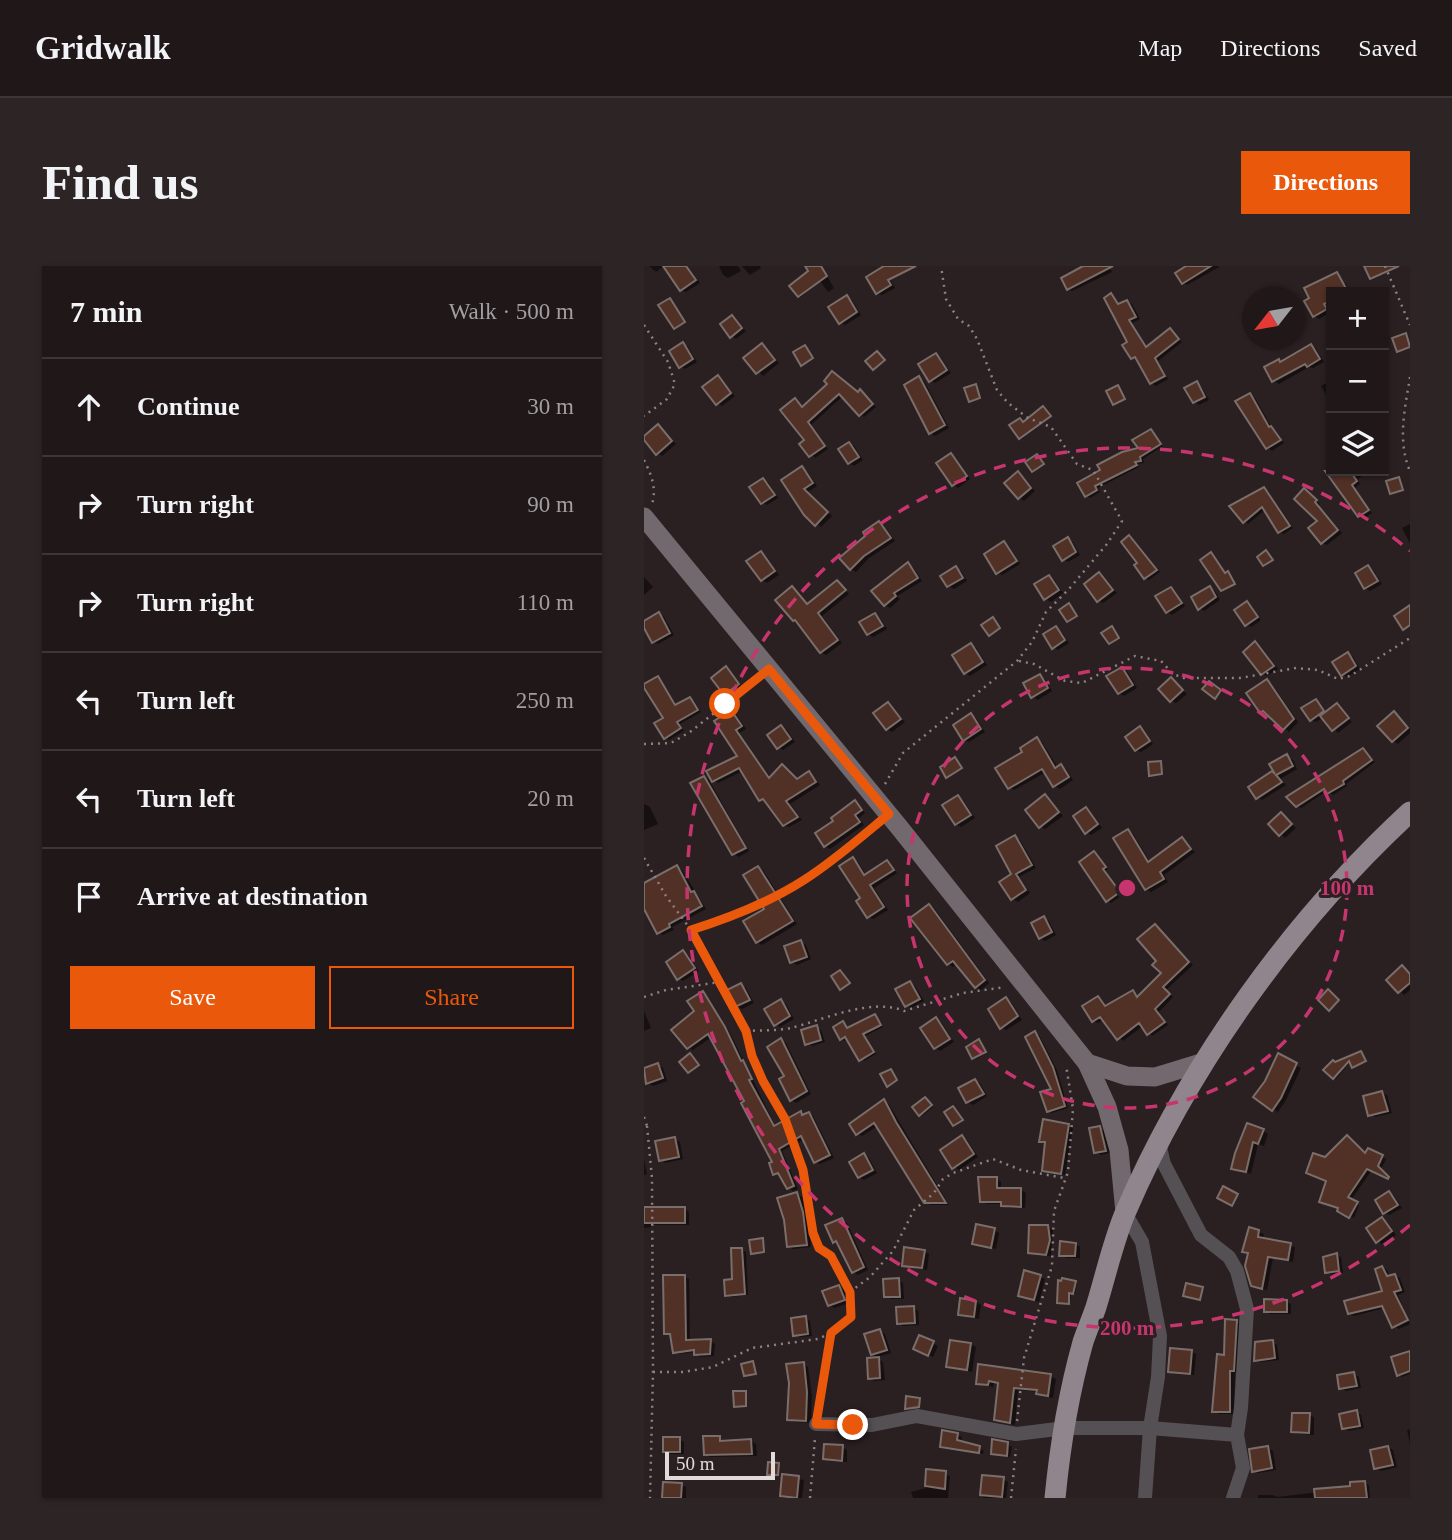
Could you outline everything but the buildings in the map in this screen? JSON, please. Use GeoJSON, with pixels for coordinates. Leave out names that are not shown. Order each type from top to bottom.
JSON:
{"type":"FeatureCollection","features":[{"type":"Feature","properties":{"kind":"highway"},"geometry":{"type":"LineString","coordinates":[[1055,1498],[1065,1428],[1084,1339],[1125,1213],[1159,1143],[1204,1062],[1277,958],[1371,848],[1410,812]]}},
{"type":"Feature","properties":{"kind":"main road"},"geometry":{"type":"LineString","coordinates":[[645,518],[883,807],[1087,1063],[1107,1107],[1119,1150],[1125,1213]]}},
{"type":"Feature","properties":{"kind":"main road"},"geometry":{"type":"LineString","coordinates":[[1087,1063],[1127,1076],[1155,1077],[1204,1062]]}},
{"type":"Feature","properties":{"kind":"street"},"geometry":{"type":"LineString","coordinates":[[1159,1143],[1164,1164],[1201,1235],[1229,1257],[1237,1271],[1247,1309],[1237,1435],[1243,1468],[1233,1498]]}},
{"type":"Feature","properties":{"kind":"street"},"geometry":{"type":"LineString","coordinates":[[1125,1213],[1142,1242],[1160,1336],[1144,1498]]}},
{"type":"Feature","properties":{"kind":"street"},"geometry":{"type":"LineString","coordinates":[[816,1424],[872,1425],[917,1416],[1016,1434],[1065,1428],[1150,1428],[1237,1435]]}},
{"type":"Feature","properties":{"kind":"path"},"geometry":{"type":"LineString","coordinates":[[691,930],[719,922],[802,882],[827,864],[883,807],[903,753],[1017,661],[1032,642],[1046,612],[1107,544],[1122,521],[1093,470],[1077,464],[1051,427],[1028,418],[1008,403],[997,390],[977,339],[969,326],[958,319],[946,299],[941,266]]}},
{"type":"Feature","properties":{"kind":"path"},"geometry":{"type":"LineString","coordinates":[[1385,266],[1410,325]]}},
{"type":"Feature","properties":{"kind":"path"},"geometry":{"type":"LineString","coordinates":[[644,325],[668,362],[675,384],[667,399],[644,416]]}},
{"type":"Feature","properties":{"kind":"path"},"geometry":{"type":"LineString","coordinates":[[1410,377],[1402,421],[1406,460],[1410,471]]}},
{"type":"Feature","properties":{"kind":"path"},"geometry":{"type":"LineString","coordinates":[[644,460],[652,477],[655,496],[645,518]]}},
{"type":"Feature","properties":{"kind":"path"},"geometry":{"type":"LineString","coordinates":[[1017,661],[1034,664],[1065,681],[1082,683],[1135,656],[1161,661],[1173,674],[1184,678],[1240,678],[1296,668],[1318,670],[1338,680],[1350,676],[1410,638]]}},
{"type":"Feature","properties":{"kind":"path"},"geometry":{"type":"LineString","coordinates":[[644,744],[671,743],[690,732],[769,669]]}},
{"type":"Feature","properties":{"kind":"path"},"geometry":{"type":"LineString","coordinates":[[644,858],[666,896],[691,930],[746,1031],[752,1056],[785,1119],[803,1170],[813,1233],[819,1248],[831,1256],[850,1292],[851,1317],[831,1333],[818,1339],[752,1348],[713,1367],[683,1372],[653,1372]]}},
{"type":"Feature","properties":{"kind":"path"},"geometry":{"type":"LineString","coordinates":[[644,997],[666,990],[720,982]]}},
{"type":"Feature","properties":{"kind":"path"},"geometry":{"type":"LineString","coordinates":[[746,1031],[788,1028],[870,1007],[894,1006],[904,1011],[963,993],[1024,983]]}},
{"type":"Feature","properties":{"kind":"path"},"geometry":{"type":"LineString","coordinates":[[1011,1498],[1024,1358],[1052,1266],[1054,1211],[1066,1178],[1073,1110],[1069,1071],[1064,1060]]}},
{"type":"Feature","properties":{"kind":"path"},"geometry":{"type":"LineString","coordinates":[[644,1117],[652,1178],[653,1372],[650,1498]]}},
{"type":"Feature","properties":{"kind":"path"},"geometry":{"type":"LineString","coordinates":[[850,1292],[870,1278],[892,1251],[914,1210],[934,1193],[943,1179],[953,1173],[993,1159],[1021,1170],[1066,1178]]}},
{"type":"Feature","properties":{"kind":"path"},"geometry":{"type":"LineString","coordinates":[[644,1229],[651,1228]]}},
{"type":"Feature","properties":{"kind":"path"},"geometry":{"type":"LineString","coordinates":[[810,1498],[816,1424],[831,1333]]}},
{"type":"Feature","properties":{"kind":"route"},"geometry":{"type":"LineString","coordinates":[[725,704],[769,669],[889,814],[802,882],[719,922],[691,930],[746,1031],[752,1056],[763,1081],[785,1119],[803,1170],[813,1233],[819,1248],[831,1256],[850,1292],[851,1317],[831,1333],[816,1424],[853,1425]]}}]}
